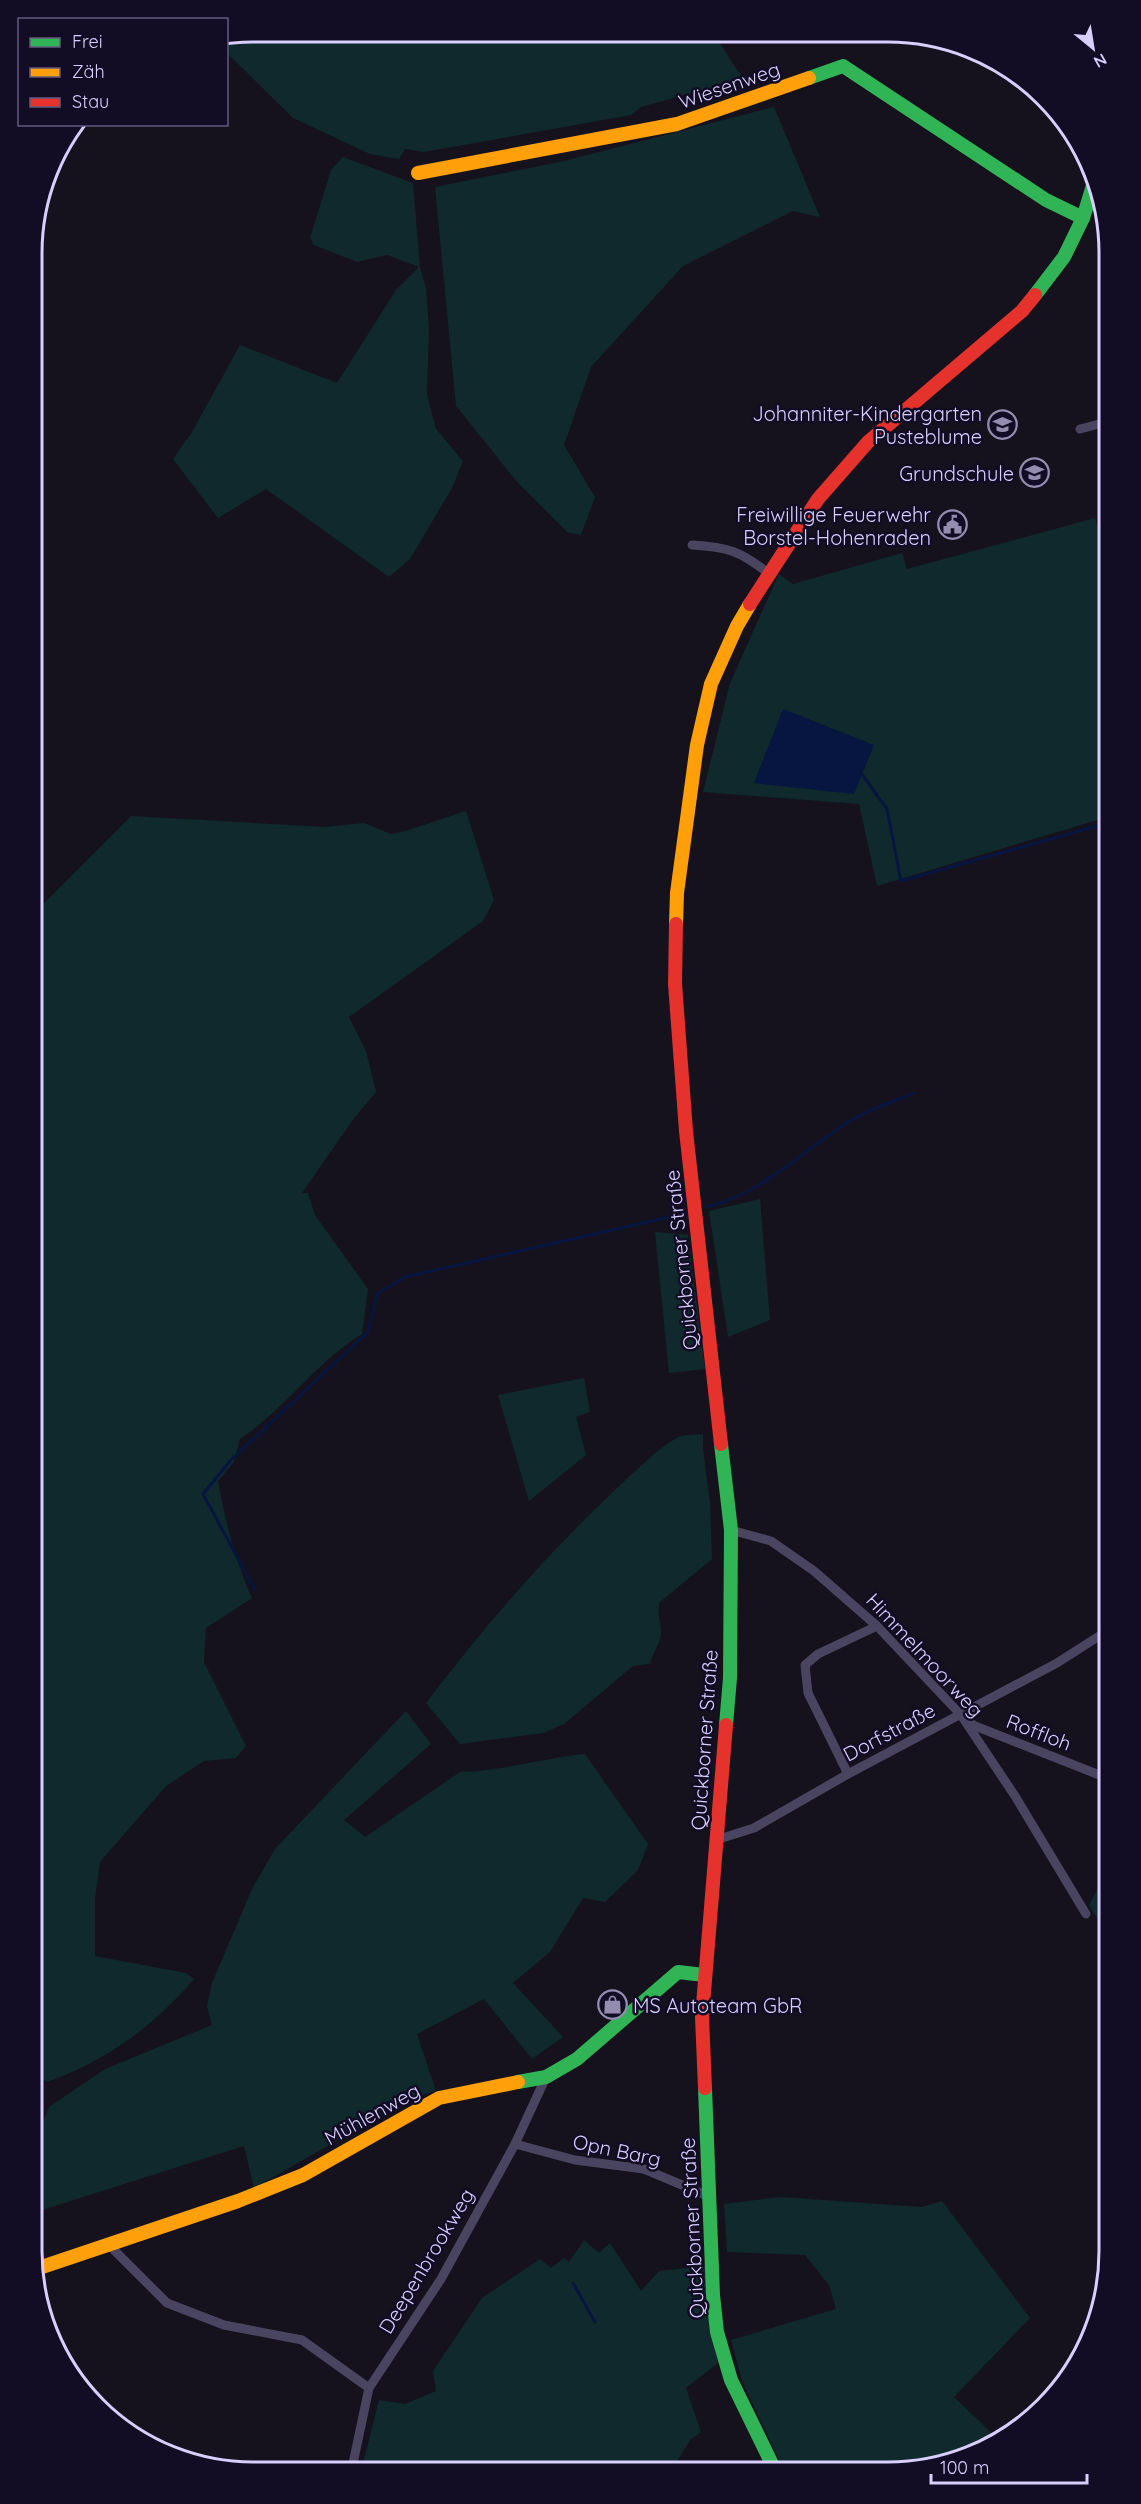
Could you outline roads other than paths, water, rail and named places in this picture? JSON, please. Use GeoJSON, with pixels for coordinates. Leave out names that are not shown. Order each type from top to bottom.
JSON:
{"type":"FeatureCollection","features":[{"type":"Feature","properties":{"kind":"main road","name":"Wiesenweg"},"geometry":{"type":"LineString","coordinates":[[418,173],[677,124],[843,66],[1046,200],[1083,218]]}},
{"type":"Feature","properties":{"kind":"main road","name":"Quickborner Straße"},"geometry":{"type":"LineString","coordinates":[[771,2462],[731,2380],[717,2332],[708,2196],[702,2017],[730,1678],[730,1530],[680,1056],[675,984],[677,892],[693,767],[711,684],[737,627],[768,573],[818,499],[868,442],[1022,311],[1064,257],[1083,218],[1090,194]]}},
{"type":"Feature","properties":{"kind":"main road","name":"Mühlenweg"},"geometry":{"type":"LineString","coordinates":[[42,2267],[238,2201],[303,2175],[440,2098],[546,2077],[577,2059],[678,1972],[704,1975]]}},
{"type":"Feature","properties":{"kind":"street"},"geometry":{"type":"LineString","coordinates":[[1080,429],[1099,424]]}},
{"type":"Feature","properties":{"kind":"street"},"geometry":{"type":"LineString","coordinates":[[692,545],[715,546],[738,552],[768,573]]}},
{"type":"Feature","properties":{"kind":"street","name":"Himmelmoorweg"},"geometry":{"type":"LineString","coordinates":[[730,1530],[771,1541],[814,1571],[877,1626],[961,1715],[1015,1796],[1086,1914]]}},
{"type":"Feature","properties":{"kind":"street"},"geometry":{"type":"LineString","coordinates":[[848,1774],[808,1693],[805,1665],[818,1653],[877,1626]]}},
{"type":"Feature","properties":{"kind":"street","name":"Dorfstraße"},"geometry":{"type":"LineString","coordinates":[[717,1840],[754,1828],[848,1774],[1057,1663],[1099,1636]]}},
{"type":"Feature","properties":{"kind":"street","name":"Roffloh"},"geometry":{"type":"LineString","coordinates":[[961,1715],[975,1726],[1099,1775]]}},
{"type":"Feature","properties":{"kind":"street","name":"Deepenbrookweg"},"geometry":{"type":"LineString","coordinates":[[353,2462],[369,2388],[441,2279],[515,2144],[546,2077]]}},
{"type":"Feature","properties":{"kind":"street","name":"Opn Barg"},"geometry":{"type":"LineString","coordinates":[[515,2144],[575,2160],[644,2169],[708,2196]]}},
{"type":"Feature","properties":{"kind":"street"},"geometry":{"type":"LineString","coordinates":[[108,2244],[167,2303],[225,2325],[302,2340],[369,2388]]}},
{"type":"Feature","properties":{"kind":"water"},"geometry":{"type":"Polygon","coordinates":[[[783,709],[874,745],[854,794],[754,783],[783,709]]]}},
{"type":"Feature","properties":{"kind":"waterway"},"geometry":{"type":"LineString","coordinates":[[861,773],[887,809],[901,881],[1099,825]]}},
{"type":"Feature","properties":{"kind":"waterway"},"geometry":{"type":"LineString","coordinates":[[707,1207],[728,1200],[765,1181],[857,1117],[914,1093]]}},
{"type":"Feature","properties":{"kind":"waterway"},"geometry":{"type":"LineString","coordinates":[[255,1590],[203,1494],[231,1460],[368,1332],[377,1294],[405,1277],[687,1213]]}},
{"type":"Feature","properties":{"kind":"waterway"},"geometry":{"type":"LineString","coordinates":[[573,2283],[595,2322]]}},
{"type":"Feature","properties":{"kind":"place","name":"Johanniter-Kindergarten Pusteblume"},"geometry":{"type":"Point","coordinates":[1003,425]}},
{"type":"Feature","properties":{"kind":"place","name":"Grundschule"},"geometry":{"type":"Point","coordinates":[1035,473]}},
{"type":"Feature","properties":{"kind":"place","name":"Freiwillige Feuerwehr Borstel-Hohenraden"},"geometry":{"type":"Point","coordinates":[952,525]}},
{"type":"Feature","properties":{"kind":"place","name":"MS Autoteam GbR"},"geometry":{"type":"Point","coordinates":[612,2005]}}]}
